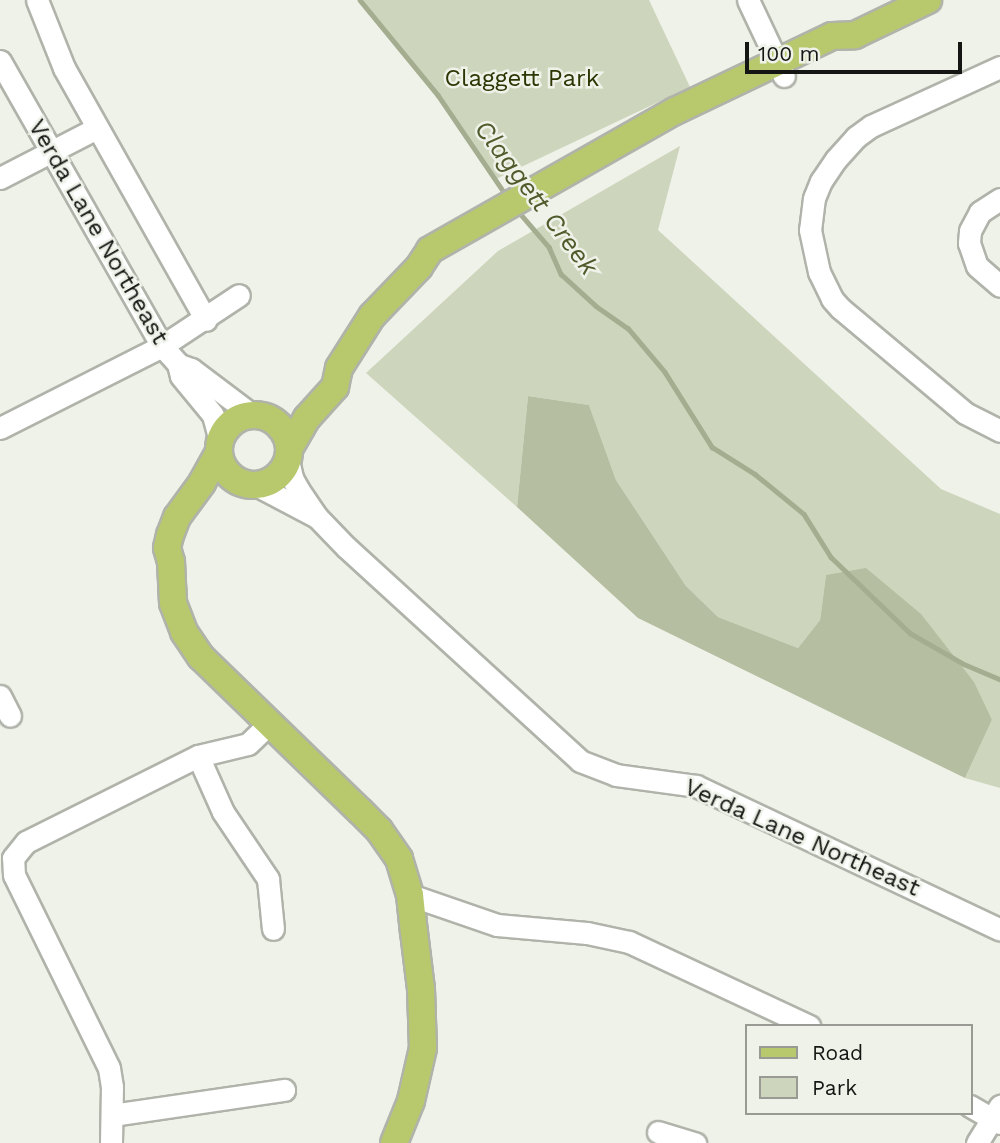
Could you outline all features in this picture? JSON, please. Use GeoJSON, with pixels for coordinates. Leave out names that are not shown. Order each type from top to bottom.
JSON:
{"type":"FeatureCollection","features":[{"type":"Feature","properties":{"kind":"main road"},"geometry":{"type":"LineString","coordinates":[[171,562],[180,552],[192,523],[207,503],[225,488],[276,477],[307,418],[335,387],[339,368],[372,316],[419,267],[430,250],[462,239],[538,196],[675,111],[781,69],[844,49],[855,35],[928,0]]}},
{"type":"Feature","properties":{"kind":"main road"},"geometry":{"type":"LineString","coordinates":[[339,368],[319,381],[295,406],[278,414],[258,415],[232,422],[202,483],[177,517],[167,548],[171,562],[171,593],[184,632],[201,657],[379,830],[399,859],[410,895],[421,989],[423,1048],[411,1101],[394,1143]]}},
{"type":"Feature","properties":{"kind":"main road"},"geometry":{"type":"LineString","coordinates":[[258,415],[281,428],[288,454]]}},
{"type":"Feature","properties":{"kind":"main road"},"geometry":{"type":"LineString","coordinates":[[219,446],[227,472],[250,484]]}},
{"type":"Feature","properties":{"kind":"street"},"geometry":{"type":"LineString","coordinates":[[37,0],[64,68],[206,320]]}},
{"type":"Feature","properties":{"kind":"street"},"geometry":{"type":"LineString","coordinates":[[748,0],[781,69]]}},
{"type":"Feature","properties":{"kind":"street","name":"Verda Lane Northeast"},"geometry":{"type":"LineString","coordinates":[[0,61],[162,346],[178,364],[191,369],[258,415]]}},
{"type":"Feature","properties":{"kind":"street"},"geometry":{"type":"LineString","coordinates":[[1000,67],[871,127],[856,137],[821,181],[814,198],[810,230],[819,272],[840,308],[965,413],[1000,431]]}},
{"type":"Feature","properties":{"kind":"street"},"geometry":{"type":"LineString","coordinates":[[0,178],[97,128]]}},
{"type":"Feature","properties":{"kind":"street"},"geometry":{"type":"LineString","coordinates":[[1000,199],[980,212],[970,231],[969,243],[977,266],[1000,286]]}},
{"type":"Feature","properties":{"kind":"street"},"geometry":{"type":"LineString","coordinates":[[0,428],[162,346],[206,320],[239,295]]}},
{"type":"Feature","properties":{"kind":"street","name":"Verda Lane Northeast"},"geometry":{"type":"LineString","coordinates":[[178,364],[181,376],[213,415],[219,446]]}},
{"type":"Feature","properties":{"kind":"street","name":"Verda Lane Northeast"},"geometry":{"type":"LineString","coordinates":[[288,454],[292,478],[317,517],[514,704],[580,761],[616,775],[696,786],[1000,930]]}},
{"type":"Feature","properties":{"kind":"street","name":"Verda Lane Northeast"},"geometry":{"type":"LineString","coordinates":[[250,484],[317,517]]}},
{"type":"Feature","properties":{"kind":"street"},"geometry":{"type":"LineString","coordinates":[[0,696],[10,716]]}},
{"type":"Feature","properties":{"kind":"street"},"geometry":{"type":"LineString","coordinates":[[111,1143],[112,1087],[102,1051],[15,875],[13,858],[26,842],[198,756],[248,744],[269,724]]}},
{"type":"Feature","properties":{"kind":"street"},"geometry":{"type":"LineString","coordinates":[[198,756],[223,812],[268,879],[273,929]]}},
{"type":"Feature","properties":{"kind":"street"},"geometry":{"type":"LineString","coordinates":[[410,895],[497,925],[587,933],[629,942],[805,1024]]}},
{"type":"Feature","properties":{"kind":"street"},"geometry":{"type":"LineString","coordinates":[[112,1115],[284,1090]]}},
{"type":"Feature","properties":{"kind":"street"},"geometry":{"type":"LineString","coordinates":[[972,1107],[997,1116],[977,1143]]}},
{"type":"Feature","properties":{"kind":"street"},"geometry":{"type":"LineString","coordinates":[[658,1132],[695,1143]]}},
{"type":"Feature","properties":{"kind":"green space","name":"Claggett Park"},"geometry":{"type":"Polygon","coordinates":[[[360,0],[649,0],[690,87],[494,180],[438,95],[360,0]]]}},
{"type":"Feature","properties":{"kind":"green space"},"geometry":{"type":"Polygon","coordinates":[[[680,146],[658,230],[941,489],[1000,514],[1000,788],[965,778],[992,720],[826,575],[820,620],[798,648],[718,617],[686,586],[616,480],[589,405],[528,396],[517,507],[366,373],[498,251],[680,146]]]}},
{"type":"Feature","properties":{"kind":"green space"},"geometry":{"type":"Polygon","coordinates":[[[528,396],[589,405],[616,480],[686,586],[718,617],[798,648],[820,620],[826,575],[866,568],[921,614],[974,682],[992,720],[965,778],[638,618],[517,507],[528,396]]]}},
{"type":"Feature","properties":{"kind":"waterway","name":"Claggett Creek"},"geometry":{"type":"LineString","coordinates":[[360,0],[438,95],[506,195]]}},
{"type":"Feature","properties":{"kind":"waterway","name":"Claggett Creek"},"geometry":{"type":"LineString","coordinates":[[518,211],[549,247],[561,274],[596,306],[628,328],[665,372],[712,447],[755,474],[804,514],[831,557],[910,633],[964,664],[1000,679]]}}]}
